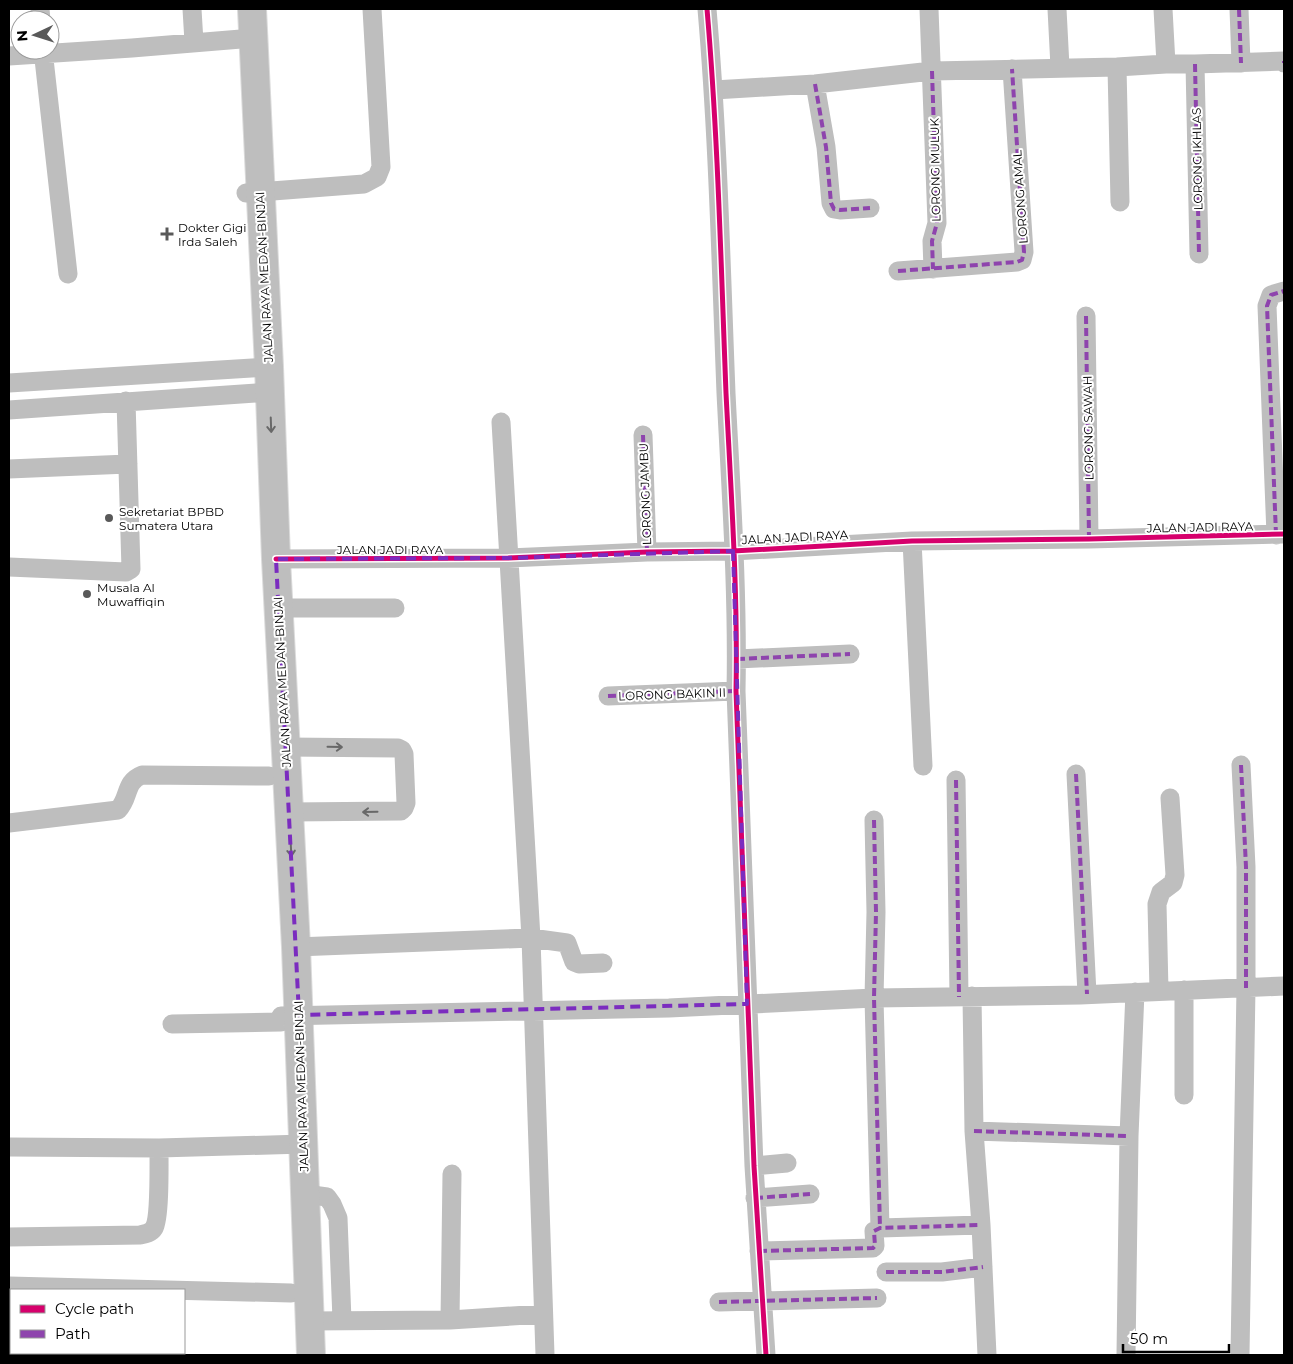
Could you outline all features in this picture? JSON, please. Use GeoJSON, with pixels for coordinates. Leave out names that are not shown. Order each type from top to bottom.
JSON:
{"type":"FeatureCollection","features":[{"type":"Feature","properties":{"kind":"highway","name":"JALAN RAYA MEDAN-BINJAI"},"geometry":{"type":"LineString","coordinates":[[240,9],[253,193]]}},
{"type":"Feature","properties":{"kind":"highway","name":"JALAN RAYA MEDAN-BINJAI"},"geometry":{"type":"LineString","coordinates":[[252,9],[253,193],[260,380],[269,776],[295,1145],[291,1293],[293,1355]]}},
{"type":"Feature","properties":{"kind":"highway","name":"JALAN RAYA MEDAN-BINJAI"},"geometry":{"type":"LineString","coordinates":[[260,380],[276,560],[296,946],[287,1018]]}},
{"type":"Feature","properties":{"kind":"highway","name":"JALAN RAYA MEDAN-BINJAI"},"geometry":{"type":"LineString","coordinates":[[295,1145],[306,1194],[311,1355]]}},
{"type":"Feature","properties":{"kind":"street"},"geometry":{"type":"LineString","coordinates":[[192,9],[194,42]]}},
{"type":"Feature","properties":{"kind":"street"},"geometry":{"type":"LineString","coordinates":[[253,193],[364,184],[377,177],[381,167],[372,9]]}},
{"type":"Feature","properties":{"kind":"street"},"geometry":{"type":"LineString","coordinates":[[707,9],[714,90],[733,551],[737,659],[736,691],[755,1198],[766,1355]]}},
{"type":"Feature","properties":{"kind":"street","name":"LORONG MULUK"},"geometry":{"type":"LineString","coordinates":[[929,9],[937,223],[932,241],[933,269]]}},
{"type":"Feature","properties":{"kind":"street"},"geometry":{"type":"LineString","coordinates":[[1058,9],[1060,68]]}},
{"type":"Feature","properties":{"kind":"street"},"geometry":{"type":"LineString","coordinates":[[1163,9],[1166,64]]}},
{"type":"Feature","properties":{"kind":"street"},"geometry":{"type":"LineString","coordinates":[[1239,9],[1240,63]]}},
{"type":"Feature","properties":{"kind":"street"},"geometry":{"type":"LineString","coordinates":[[60,50],[132,48],[242,39]]}},
{"type":"Feature","properties":{"kind":"street"},"geometry":{"type":"LineString","coordinates":[[45,60],[68,274]]}},
{"type":"Feature","properties":{"kind":"street"},"geometry":{"type":"LineString","coordinates":[[714,90],[815,84],[932,71],[1284,62]]}},
{"type":"Feature","properties":{"kind":"street","name":"LORONG IKHLAS"},"geometry":{"type":"LineString","coordinates":[[1195,64],[1198,254]]}},
{"type":"Feature","properties":{"kind":"street"},"geometry":{"type":"LineString","coordinates":[[1117,67],[1120,202]]}},
{"type":"Feature","properties":{"kind":"street","name":"LORONG AMAL"},"geometry":{"type":"LineString","coordinates":[[898,272],[1017,262],[1022,260],[1024,252],[1012,69]]}},
{"type":"Feature","properties":{"kind":"street"},"geometry":{"type":"LineString","coordinates":[[815,84],[826,147],[831,203],[834,209],[840,210],[870,208]]}},
{"type":"Feature","properties":{"kind":"street"},"geometry":{"type":"LineString","coordinates":[[1280,535],[1268,306],[1271,295],[1284,291]]}},
{"type":"Feature","properties":{"kind":"street","name":"LORONG SAWAH"},"geometry":{"type":"LineString","coordinates":[[1086,316],[1089,539]]}},
{"type":"Feature","properties":{"kind":"street"},"geometry":{"type":"LineString","coordinates":[[9,383],[260,380]]}},
{"type":"Feature","properties":{"kind":"street"},"geometry":{"type":"LineString","coordinates":[[9,410],[126,401],[260,380]]}},
{"type":"Feature","properties":{"kind":"street"},"geometry":{"type":"LineString","coordinates":[[9,567],[126,572],[131,569],[126,401]]}},
{"type":"Feature","properties":{"kind":"street"},"geometry":{"type":"LineString","coordinates":[[501,422],[531,938],[545,1355]]}},
{"type":"Feature","properties":{"kind":"street","name":"LORONG JAMBU"},"geometry":{"type":"LineString","coordinates":[[642,435],[647,552]]}},
{"type":"Feature","properties":{"kind":"street"},"geometry":{"type":"LineString","coordinates":[[9,470],[128,464]]}},
{"type":"Feature","properties":{"kind":"street","name":"JALAN JADI RAYA"},"geometry":{"type":"LineString","coordinates":[[276,560],[508,558],[647,552],[733,551],[912,541],[1280,535]]}},
{"type":"Feature","properties":{"kind":"street"},"geometry":{"type":"LineString","coordinates":[[912,541],[923,766]]}},
{"type":"Feature","properties":{"kind":"street"},"geometry":{"type":"LineString","coordinates":[[279,608],[395,608]]}},
{"type":"Feature","properties":{"kind":"street"},"geometry":{"type":"LineString","coordinates":[[737,659],[850,654]]}},
{"type":"Feature","properties":{"kind":"street","name":"LORONG BAKIN II"},"geometry":{"type":"LineString","coordinates":[[608,696],[736,691]]}},
{"type":"Feature","properties":{"kind":"street"},"geometry":{"type":"LineString","coordinates":[[286,747],[398,748],[404,754],[406,804],[401,811],[289,812]]}},
{"type":"Feature","properties":{"kind":"street"},"geometry":{"type":"LineString","coordinates":[[1240,1355],[1246,988],[1246,867],[1241,765]]}},
{"type":"Feature","properties":{"kind":"street"},"geometry":{"type":"LineString","coordinates":[[1076,774],[1087,994]]}},
{"type":"Feature","properties":{"kind":"street"},"geometry":{"type":"LineString","coordinates":[[9,823],[118,810],[122,806],[130,785],[135,778],[142,775],[269,776]]}},
{"type":"Feature","properties":{"kind":"street"},"geometry":{"type":"LineString","coordinates":[[956,780],[965,997],[981,1225],[987,1355]]}},
{"type":"Feature","properties":{"kind":"street"},"geometry":{"type":"LineString","coordinates":[[1159,991],[1157,904],[1160,892],[1173,883],[1175,875],[1170,798]]}},
{"type":"Feature","properties":{"kind":"street"},"geometry":{"type":"LineString","coordinates":[[874,820],[876,912],[874,998],[880,1228]]}},
{"type":"Feature","properties":{"kind":"street"},"geometry":{"type":"LineString","coordinates":[[296,946],[531,938],[566,943],[574,962],[579,964],[604,963]]}},
{"type":"Feature","properties":{"kind":"street"},"geometry":{"type":"LineString","coordinates":[[172,1024],[287,1018],[533,1010],[669,1008],[874,998],[1087,994],[1284,986]]}},
{"type":"Feature","properties":{"kind":"street"},"geometry":{"type":"LineString","coordinates":[[1184,990],[1184,1095]]}},
{"type":"Feature","properties":{"kind":"street"},"geometry":{"type":"LineString","coordinates":[[1126,1355],[1135,992]]}},
{"type":"Feature","properties":{"kind":"street"},"geometry":{"type":"LineString","coordinates":[[974,1132],[1130,1136]]}},
{"type":"Feature","properties":{"kind":"street"},"geometry":{"type":"LineString","coordinates":[[9,1147],[159,1148],[295,1145]]}},
{"type":"Feature","properties":{"kind":"street"},"geometry":{"type":"LineString","coordinates":[[9,1237],[140,1235],[150,1232],[155,1227],[159,1148]]}},
{"type":"Feature","properties":{"kind":"street"},"geometry":{"type":"LineString","coordinates":[[754,1166],[787,1163]]}},
{"type":"Feature","properties":{"kind":"street"},"geometry":{"type":"LineString","coordinates":[[450,1320],[452,1174]]}},
{"type":"Feature","properties":{"kind":"street"},"geometry":{"type":"LineString","coordinates":[[306,1194],[327,1197],[338,1218],[342,1320]]}},
{"type":"Feature","properties":{"kind":"street"},"geometry":{"type":"LineString","coordinates":[[755,1198],[810,1194]]}},
{"type":"Feature","properties":{"kind":"street"},"geometry":{"type":"LineString","coordinates":[[759,1251],[873,1248],[875,1246],[874,1232],[880,1228],[981,1225]]}},
{"type":"Feature","properties":{"kind":"street"},"geometry":{"type":"LineString","coordinates":[[886,1272],[932,1273],[983,1267]]}},
{"type":"Feature","properties":{"kind":"street"},"geometry":{"type":"LineString","coordinates":[[9,1286],[130,1289]]}},
{"type":"Feature","properties":{"kind":"street"},"geometry":{"type":"LineString","coordinates":[[185,1290],[291,1293]]}},
{"type":"Feature","properties":{"kind":"street"},"geometry":{"type":"LineString","coordinates":[[719,1302],[877,1298]]}},
{"type":"Feature","properties":{"kind":"street"},"geometry":{"type":"LineString","coordinates":[[309,1321],[450,1320],[543,1314]]}},
{"type":"Feature","properties":{"kind":"highlighted area"},"geometry":{"type":"Polygon","coordinates":[[[733,551],[747,1004],[299,1015],[276,559],[508,558],[733,551]]]}},
{"type":"Feature","properties":{"kind":"marked path"},"geometry":{"type":"LineString","coordinates":[[1239,9],[1241,63]]}},
{"type":"Feature","properties":{"kind":"marked path"},"geometry":{"type":"LineString","coordinates":[[1195,64],[1199,254]]}},
{"type":"Feature","properties":{"kind":"marked path"},"geometry":{"type":"LineString","coordinates":[[898,271],[1017,262],[1022,260],[1024,252],[1012,69]]}},
{"type":"Feature","properties":{"kind":"marked path"},"geometry":{"type":"LineString","coordinates":[[932,71],[937,223],[932,241],[933,269]]}},
{"type":"Feature","properties":{"kind":"marked path"},"geometry":{"type":"LineString","coordinates":[[815,84],[826,147],[831,203],[834,209],[840,210],[870,208]]}},
{"type":"Feature","properties":{"kind":"marked path"},"geometry":{"type":"LineString","coordinates":[[1276,535],[1267,306],[1271,295],[1284,291]]}},
{"type":"Feature","properties":{"kind":"marked path"},"geometry":{"type":"LineString","coordinates":[[1086,316],[1089,539]]}},
{"type":"Feature","properties":{"kind":"marked path"},"geometry":{"type":"LineString","coordinates":[[643,435],[647,552]]}},
{"type":"Feature","properties":{"kind":"marked path"},"geometry":{"type":"LineString","coordinates":[[737,659],[850,654]]}},
{"type":"Feature","properties":{"kind":"marked path"},"geometry":{"type":"LineString","coordinates":[[608,696],[736,691]]}},
{"type":"Feature","properties":{"kind":"marked path"},"geometry":{"type":"LineString","coordinates":[[1241,765],[1246,867],[1246,988]]}},
{"type":"Feature","properties":{"kind":"marked path"},"geometry":{"type":"LineString","coordinates":[[1076,774],[1087,994]]}},
{"type":"Feature","properties":{"kind":"marked path"},"geometry":{"type":"LineString","coordinates":[[956,780],[959,997]]}},
{"type":"Feature","properties":{"kind":"marked path"},"geometry":{"type":"LineString","coordinates":[[874,820],[876,912],[874,998],[880,1228]]}},
{"type":"Feature","properties":{"kind":"marked path"},"geometry":{"type":"LineString","coordinates":[[974,1131],[1129,1136]]}},
{"type":"Feature","properties":{"kind":"marked path"},"geometry":{"type":"LineString","coordinates":[[755,1198],[810,1194]]}},
{"type":"Feature","properties":{"kind":"marked path"},"geometry":{"type":"LineString","coordinates":[[759,1251],[873,1248],[875,1246],[874,1231],[880,1228],[981,1225]]}},
{"type":"Feature","properties":{"kind":"marked path"},"geometry":{"type":"LineString","coordinates":[[886,1272],[942,1272],[983,1267]]}},
{"type":"Feature","properties":{"kind":"marked path"},"geometry":{"type":"LineString","coordinates":[[719,1302],[877,1298]]}},
{"type":"Feature","properties":{"kind":"cycle path"},"geometry":{"type":"LineString","coordinates":[[707,9],[717,153],[734,542],[736,691],[754,1166],[766,1355]]}},
{"type":"Feature","properties":{"kind":"cycle path"},"geometry":{"type":"LineString","coordinates":[[276,559],[508,558],[647,552],[733,551],[912,541],[1284,534]]}},
{"type":"Feature","properties":{"kind":"place","name":"Dokter Gigi Irda Saleh"},"geometry":{"type":"Point","coordinates":[167,234]}},
{"type":"Feature","properties":{"kind":"place","name":"Sekretariat BPBD Sumatera Utara"},"geometry":{"type":"Point","coordinates":[109,518]}},
{"type":"Feature","properties":{"kind":"place","name":"Musala Al Muwaffiqin"},"geometry":{"type":"Point","coordinates":[87,594]}}]}
